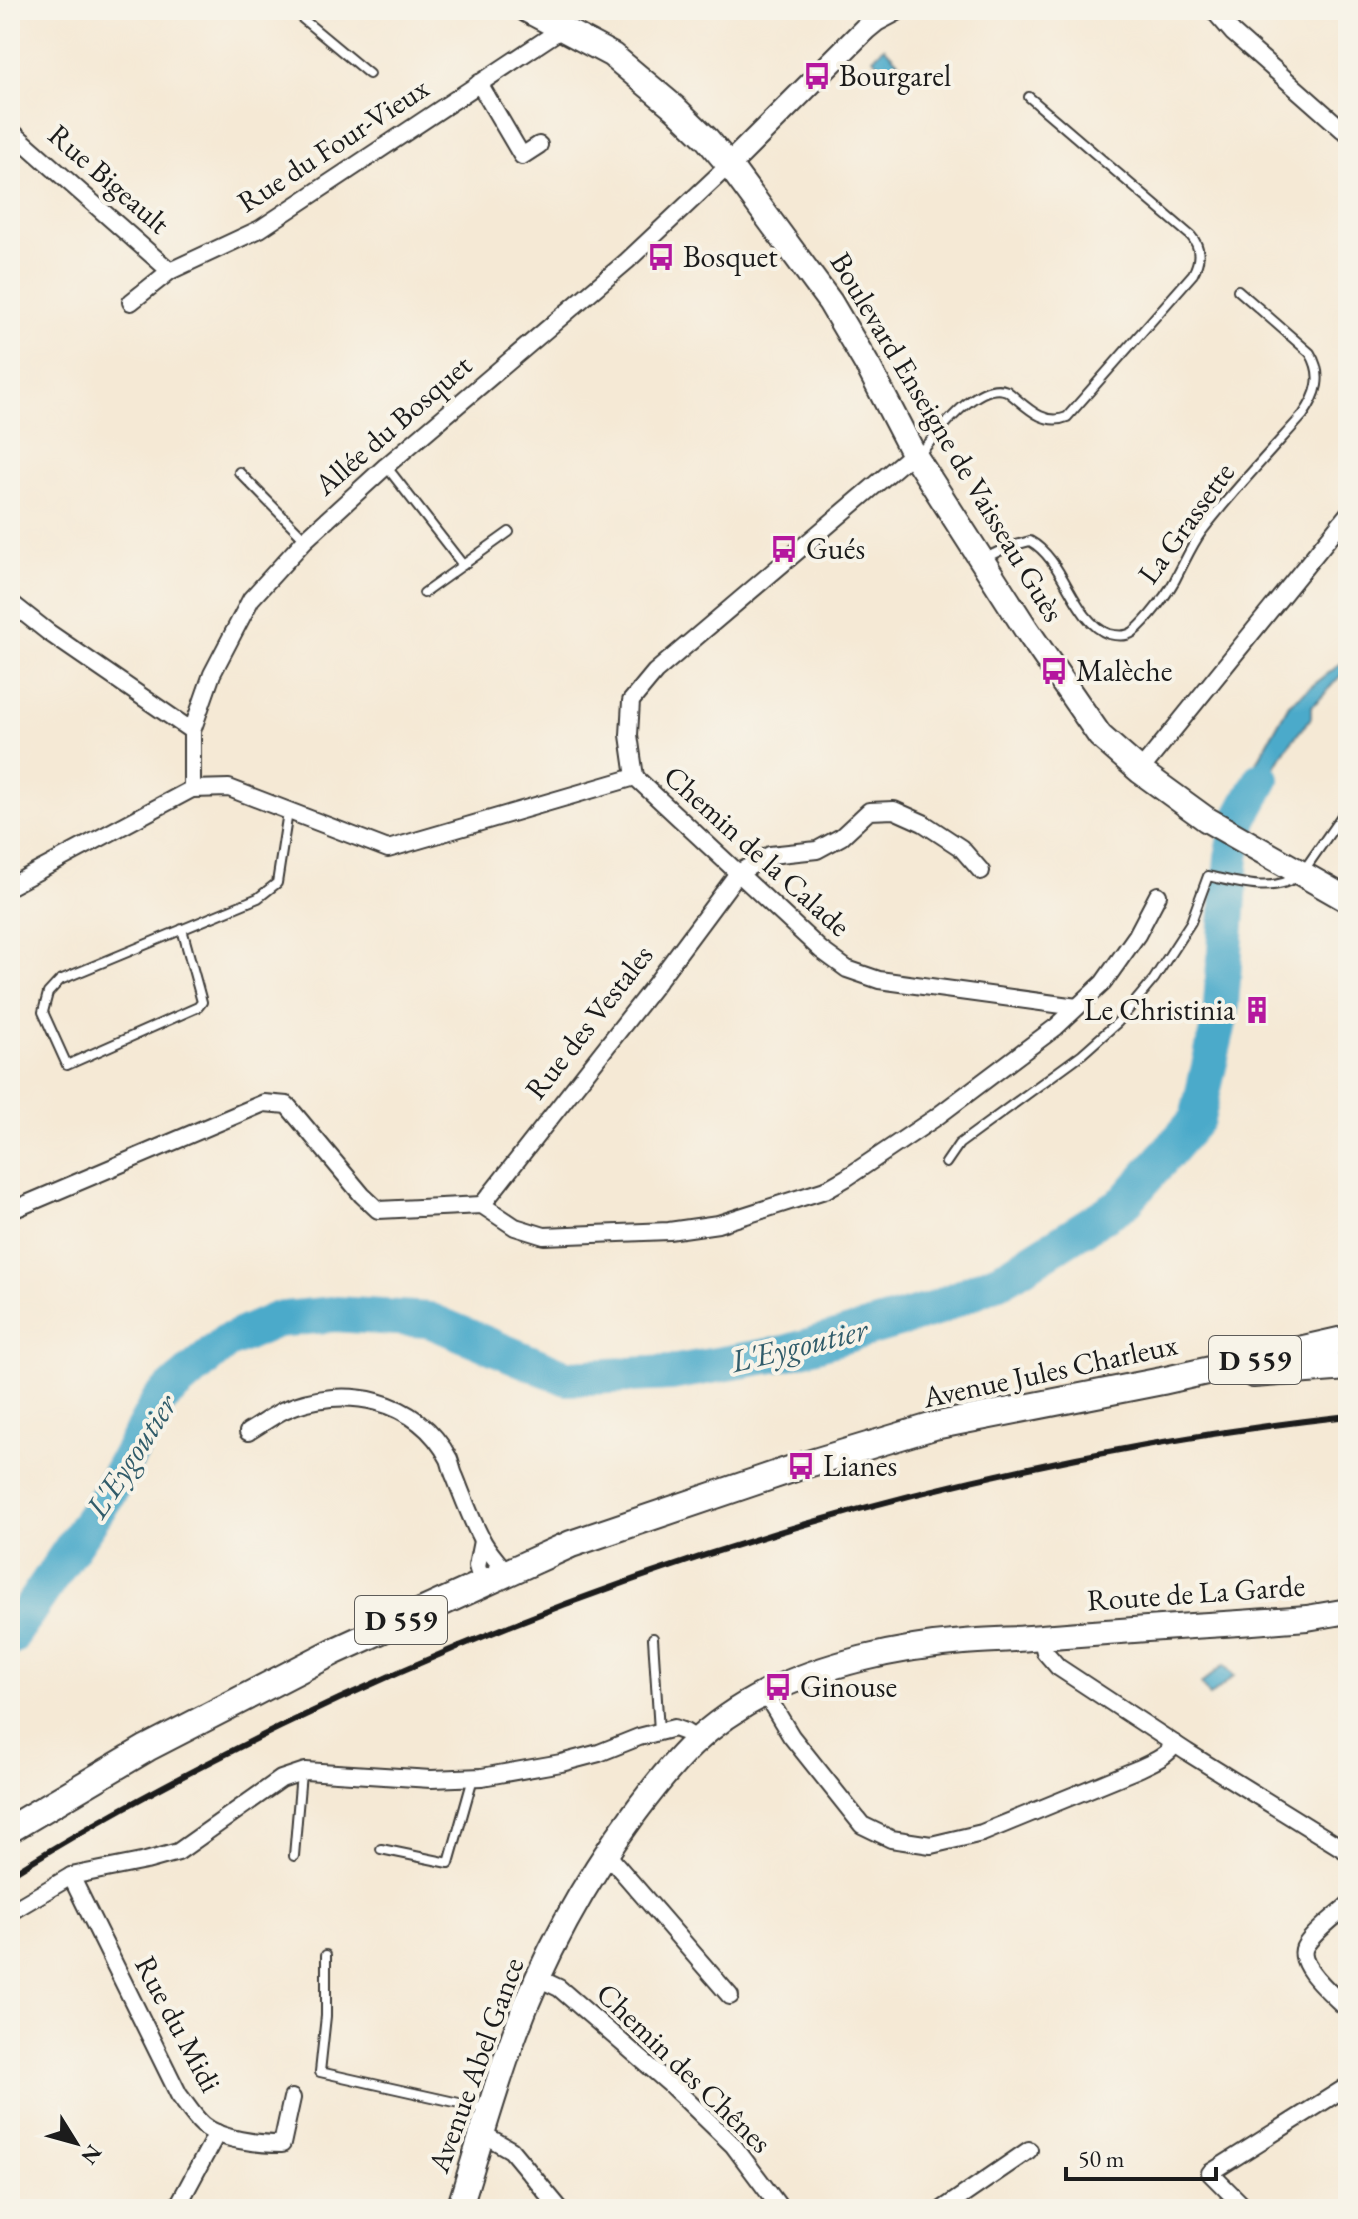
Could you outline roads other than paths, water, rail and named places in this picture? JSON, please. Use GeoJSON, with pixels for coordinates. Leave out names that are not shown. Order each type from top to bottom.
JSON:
{"type":"FeatureCollection","features":[{"type":"Feature","properties":{"kind":"main road","name":"Boulevard Enseigne de Vaisseau Guès"},"geometry":{"type":"LineString","coordinates":[[527,10],[612,55],[675,108],[729,165],[844,323],[915,456],[1086,718],[1115,752],[1224,829],[1348,900]]}},
{"type":"Feature","properties":{"kind":"main road","name":"Avenue Jules Charleux"},"geometry":{"type":"LineString","coordinates":[[494,1578],[571,1544],[815,1462],[934,1426],[1162,1381],[1348,1339]]}},
{"type":"Feature","properties":{"kind":"main road","name":"D 559"},"geometry":{"type":"LineString","coordinates":[[1162,1381],[1348,1367]]}},
{"type":"Feature","properties":{"kind":"main road","name":"D 559"},"geometry":{"type":"LineString","coordinates":[[10,1829],[170,1736],[335,1651],[494,1578]]}},
{"type":"Feature","properties":{"kind":"main road","name":"Route de La Garde"},"geometry":{"type":"LineString","coordinates":[[1045,1637],[1307,1618],[1348,1611]]}},
{"type":"Feature","properties":{"kind":"main road","name":"Avenue Abel Gance"},"geometry":{"type":"LineString","coordinates":[[459,2209],[514,2037],[569,1915],[606,1853],[651,1791],[696,1739],[765,1693],[841,1665],[906,1650],[965,1642],[1045,1637]]}},
{"type":"Feature","properties":{"kind":"street"},"geometry":{"type":"LineString","coordinates":[[729,165],[865,29],[895,10]]}},
{"type":"Feature","properties":{"kind":"street"},"geometry":{"type":"LineString","coordinates":[[1213,10],[1241,41],[1343,130]]}},
{"type":"Feature","properties":{"kind":"street","name":"Rue du Four-Vieux"},"geometry":{"type":"LineString","coordinates":[[131,302],[170,271],[260,229],[554,34],[558,25]]}},
{"type":"Feature","properties":{"kind":"street"},"geometry":{"type":"LineString","coordinates":[[479,83],[522,156],[539,145]]}},
{"type":"Feature","properties":{"kind":"street","name":"Rue Bigeault"},"geometry":{"type":"LineString","coordinates":[[10,130],[170,271]]}},
{"type":"Feature","properties":{"kind":"street","name":"Allée du Bosquet"},"geometry":{"type":"LineString","coordinates":[[192,789],[192,731],[212,674],[251,599],[305,540],[386,466],[627,261],[729,165]]}},
{"type":"Feature","properties":{"kind":"street"},"geometry":{"type":"LineString","coordinates":[[10,886],[192,789],[229,788],[388,849],[635,777],[629,735],[631,701],[655,672],[915,456]]}},
{"type":"Feature","properties":{"kind":"street"},"geometry":{"type":"LineString","coordinates":[[1140,771],[1348,514]]}},
{"type":"Feature","properties":{"kind":"street"},"geometry":{"type":"LineString","coordinates":[[10,602],[48,632],[192,731]]}},
{"type":"Feature","properties":{"kind":"street","name":"Chemin de la Calade"},"geometry":{"type":"LineString","coordinates":[[635,777],[821,950],[847,969],[879,980],[1077,1007]]}},
{"type":"Feature","properties":{"kind":"street"},"geometry":{"type":"LineString","coordinates":[[738,873],[770,855],[817,850],[841,837],[869,811],[894,810],[923,823],[961,848],[981,871]]}},
{"type":"Feature","properties":{"kind":"street","name":"Rue des Vestales"},"geometry":{"type":"LineString","coordinates":[[482,1205],[654,986],[738,873]]}},
{"type":"Feature","properties":{"kind":"street"},"geometry":{"type":"LineString","coordinates":[[10,1211],[264,1103],[287,1105],[378,1210],[482,1205],[515,1227],[544,1236],[669,1231],[718,1224],[825,1190],[935,1118],[1056,1027],[1103,983],[1137,935],[1158,895]]}},
{"type":"Feature","properties":{"kind":"street"},"geometry":{"type":"LineString","coordinates":[[248,1432],[283,1410],[333,1399],[362,1399],[411,1415],[449,1459],[494,1578]]}},
{"type":"Feature","properties":{"kind":"street"},"geometry":{"type":"LineString","coordinates":[[482,1541],[477,1566],[494,1578]]}},
{"type":"Feature","properties":{"kind":"street"},"geometry":{"type":"LineString","coordinates":[[1045,1637],[1045,1652],[1058,1667],[1348,1852]]}},
{"type":"Feature","properties":{"kind":"street"},"geometry":{"type":"LineString","coordinates":[[765,1693],[791,1736],[862,1825],[891,1839],[931,1845],[982,1833],[1138,1769],[1158,1760],[1175,1744]]}},
{"type":"Feature","properties":{"kind":"street"},"geometry":{"type":"LineString","coordinates":[[10,1912],[71,1876],[178,1852],[281,1779],[301,1773],[431,1779],[473,1777],[561,1763],[674,1728],[696,1739]]}},
{"type":"Feature","properties":{"kind":"street"},"geometry":{"type":"LineString","coordinates":[[606,1853],[730,1996]]}},
{"type":"Feature","properties":{"kind":"street","name":"Rue du Midi"},"geometry":{"type":"LineString","coordinates":[[71,1876],[179,2095],[203,2125],[217,2133],[258,2144],[282,2144],[292,2098]]}},
{"type":"Feature","properties":{"kind":"street"},"geometry":{"type":"LineString","coordinates":[[1348,1905],[1309,1941],[1303,1955],[1308,1969],[1348,2010]]}},
{"type":"Feature","properties":{"kind":"street","name":"Chemin des Chênes"},"geometry":{"type":"LineString","coordinates":[[538,1978],[559,1988],[672,2086],[733,2145],[781,2209]]}},
{"type":"Feature","properties":{"kind":"street"},"geometry":{"type":"LineString","coordinates":[[1246,2209],[1210,2173],[1348,2086]]}},
{"type":"Feature","properties":{"kind":"street"},"geometry":{"type":"LineString","coordinates":[[487,2122],[560,2209]]}},
{"type":"Feature","properties":{"kind":"street"},"geometry":{"type":"LineString","coordinates":[[176,2209],[217,2133]]}},
{"type":"Feature","properties":{"kind":"street"},"geometry":{"type":"LineString","coordinates":[[943,2209],[1029,2150]]}},
{"type":"Feature","properties":{"kind":"lane"},"geometry":{"type":"LineString","coordinates":[[292,10],[369,74]]}},
{"type":"Feature","properties":{"kind":"lane"},"geometry":{"type":"LineString","coordinates":[[915,456],[968,401],[990,389],[1002,388],[1044,418],[1060,420],[1071,415],[1193,274],[1199,260],[1196,242],[1183,228],[1029,97]]}},
{"type":"Feature","properties":{"kind":"lane","name":"La Grassette"},"geometry":{"type":"LineString","coordinates":[[981,560],[1030,541],[1047,556],[1097,626],[1109,634],[1131,634],[1167,592],[1187,553],[1203,531],[1303,415],[1317,390],[1317,367],[1310,353],[1238,290]]}},
{"type":"Feature","properties":{"kind":"lane"},"geometry":{"type":"LineString","coordinates":[[386,466],[463,565]]}},
{"type":"Feature","properties":{"kind":"lane"},"geometry":{"type":"LineString","coordinates":[[239,472],[305,540]]}},
{"type":"Feature","properties":{"kind":"lane"},"geometry":{"type":"LineString","coordinates":[[424,593],[509,532]]}},
{"type":"Feature","properties":{"kind":"lane"},"geometry":{"type":"LineString","coordinates":[[946,1163],[959,1144],[1082,1054],[1118,1022],[1154,979],[1191,922],[1208,876],[1256,885],[1278,886],[1293,880],[1302,873],[1348,807]]}},
{"type":"Feature","properties":{"kind":"lane"},"geometry":{"type":"LineString","coordinates":[[182,929],[202,1002],[198,1007],[67,1065],[43,1012],[48,993],[60,980],[182,929],[258,898],[277,883],[288,811]]}},
{"type":"Feature","properties":{"kind":"lane"},"geometry":{"type":"LineString","coordinates":[[653,1638],[659,1731]]}},
{"type":"Feature","properties":{"kind":"lane"},"geometry":{"type":"LineString","coordinates":[[294,1856],[301,1773]]}},
{"type":"Feature","properties":{"kind":"lane"},"geometry":{"type":"LineString","coordinates":[[381,1849],[449,1863],[473,1777]]}},
{"type":"Feature","properties":{"kind":"lane"},"geometry":{"type":"LineString","coordinates":[[326,1955],[326,2016],[320,2072],[487,2122]]}},
{"type":"Feature","properties":{"kind":"water"},"geometry":{"type":"Polygon","coordinates":[[[884,47],[903,67],[892,78],[873,58],[884,47]]]}},
{"type":"Feature","properties":{"kind":"water"},"geometry":{"type":"Polygon","coordinates":[[[1348,658],[1348,670],[1311,706],[1311,718],[1286,748],[1258,797],[1253,828],[1231,815],[1289,704],[1348,658]]]}},
{"type":"Feature","properties":{"kind":"water"},"geometry":{"type":"Polygon","coordinates":[[[1224,1665],[1234,1676],[1210,1696],[1201,1684],[1224,1665]]]}},
{"type":"Feature","properties":{"kind":"waterway","name":"L'Eygoutier"},"geometry":{"type":"LineString","coordinates":[[10,1638],[108,1494],[159,1400],[226,1342],[276,1320],[334,1314],[429,1320],[567,1378],[671,1373],[785,1353],[932,1310],[1009,1275],[1125,1202],[1197,1119],[1220,1018],[1232,857],[1240,820],[1262,779]]}},
{"type":"Feature","properties":{"kind":"railway"},"geometry":{"type":"LineString","coordinates":[[10,1875],[143,1797],[280,1727],[536,1615],[667,1568],[800,1526],[935,1489],[1072,1459],[1209,1434],[1348,1416]]}},
{"type":"Feature","properties":{"kind":"place","name":"Bourgarel"},"geometry":{"type":"Point","coordinates":[817,76]}},
{"type":"Feature","properties":{"kind":"place","name":"Bosquet"},"geometry":{"type":"Point","coordinates":[661,257]}},
{"type":"Feature","properties":{"kind":"place","name":"Gués"},"geometry":{"type":"Point","coordinates":[784,549]}},
{"type":"Feature","properties":{"kind":"place","name":"Malèche"},"geometry":{"type":"Point","coordinates":[1054,671]}},
{"type":"Feature","properties":{"kind":"place","name":"Le Christinia"},"geometry":{"type":"Point","coordinates":[1257,1010]}},
{"type":"Feature","properties":{"kind":"place","name":"Lianes"},"geometry":{"type":"Point","coordinates":[801,1466]}},
{"type":"Feature","properties":{"kind":"place","name":"Ginouse"},"geometry":{"type":"Point","coordinates":[778,1687]}}]}
